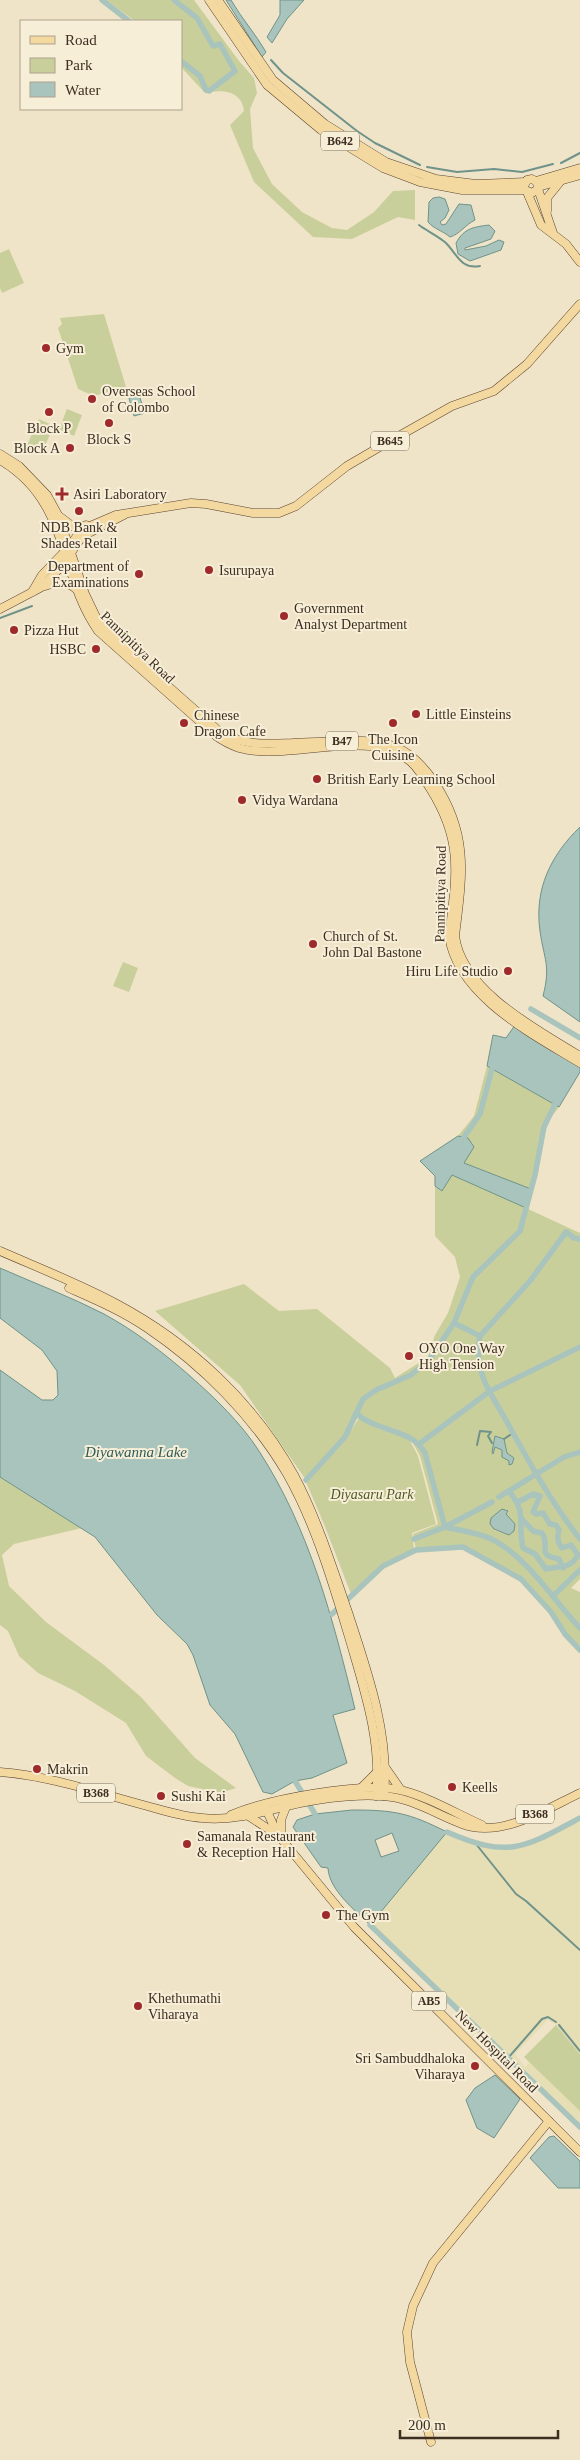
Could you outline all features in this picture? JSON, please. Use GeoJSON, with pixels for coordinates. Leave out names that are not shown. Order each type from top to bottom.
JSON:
{"type":"FeatureCollection","features":[{"type":"Feature","properties":{"kind":"main road","name":"B642"},"geometry":{"type":"LineString","coordinates":[[209,0],[267,85],[321,130],[383,168],[420,182],[462,190],[526,188]]}},
{"type":"Feature","properties":{"kind":"main road","name":"B642"},"geometry":{"type":"LineString","coordinates":[[218,0],[272,80],[326,124],[386,162],[436,179],[526,188]]}},
{"type":"Feature","properties":{"kind":"main road"},"geometry":{"type":"LineString","coordinates":[[526,188],[532,193],[537,186],[580,168]]}},
{"type":"Feature","properties":{"kind":"main road"},"geometry":{"type":"LineString","coordinates":[[537,186],[580,175]]}},
{"type":"Feature","properties":{"kind":"main road"},"geometry":{"type":"LineString","coordinates":[[526,188],[532,179],[537,186],[553,233]]}},
{"type":"Feature","properties":{"kind":"main road"},"geometry":{"type":"LineString","coordinates":[[547,216],[547,198],[561,180]]}},
{"type":"Feature","properties":{"kind":"main road"},"geometry":{"type":"LineString","coordinates":[[526,188],[541,225],[566,244],[580,262]]}},
{"type":"Feature","properties":{"kind":"main road","name":"B645"},"geometry":{"type":"LineString","coordinates":[[68,553],[81,530],[91,524],[116,515],[191,503],[253,513],[279,513],[296,506],[347,466],[446,409],[494,390],[507,382],[527,364],[580,304]]}},
{"type":"Feature","properties":{"kind":"main road","name":"B47"},"geometry":{"type":"LineString","coordinates":[[0,454],[19,466],[39,485],[58,514],[68,553]]}},
{"type":"Feature","properties":{"kind":"main road","name":"B47"},"geometry":{"type":"LineString","coordinates":[[0,460],[15,470],[46,503],[68,553]]}},
{"type":"Feature","properties":{"kind":"main road"},"geometry":{"type":"LineString","coordinates":[[58,514],[75,528],[91,524]]}},
{"type":"Feature","properties":{"kind":"main road","name":"B645"},"geometry":{"type":"LineString","coordinates":[[68,553],[86,535],[124,515]]}},
{"type":"Feature","properties":{"kind":"main road"},"geometry":{"type":"LineString","coordinates":[[40,588],[68,553]]}},
{"type":"Feature","properties":{"kind":"main road"},"geometry":{"type":"LineString","coordinates":[[32,592],[42,576],[68,553]]}},
{"type":"Feature","properties":{"kind":"main road","name":"Pannipitiya Road"},"geometry":{"type":"LineString","coordinates":[[68,553],[76,589],[88,617],[98,631],[201,723],[228,743],[240,748],[269,750],[382,747],[410,762],[420,772],[450,825],[456,852],[449,936],[450,948],[457,961],[487,1001],[508,1019],[580,1063]]}},
{"type":"Feature","properties":{"kind":"main road","name":"Pannipitiya Road"},"geometry":{"type":"LineString","coordinates":[[68,553],[97,620],[144,666],[219,731],[230,738],[242,742],[269,745],[382,741],[401,749],[414,758],[440,792],[456,823],[462,852],[462,866],[455,936],[456,946],[462,958],[486,992],[498,1003],[512,1014],[580,1056]]}},
{"type":"Feature","properties":{"kind":"main road"},"geometry":{"type":"LineString","coordinates":[[0,609],[40,588],[63,582],[71,584],[76,589]]}},
{"type":"Feature","properties":{"kind":"main road"},"geometry":{"type":"LineString","coordinates":[[0,1251],[116,1303],[153,1325],[192,1353],[246,1405],[293,1474],[308,1503],[339,1594],[368,1706],[381,1769],[380,1792]]}},
{"type":"Feature","properties":{"kind":"main road"},"geometry":{"type":"LineString","coordinates":[[0,1256],[113,1308],[147,1328],[200,1370],[230,1398],[240,1409],[286,1474],[313,1531],[339,1594]]}},
{"type":"Feature","properties":{"kind":"main road"},"geometry":{"type":"LineString","coordinates":[[360,1789],[381,1769]]}},
{"type":"Feature","properties":{"kind":"main road"},"geometry":{"type":"LineString","coordinates":[[381,1769],[401,1790]]}},
{"type":"Feature","properties":{"kind":"main road","name":"B368"},"geometry":{"type":"LineString","coordinates":[[0,1772],[29,1774],[61,1781],[83,1789],[181,1815],[203,1818],[247,1816],[268,1808],[286,1807],[298,1801]]}},
{"type":"Feature","properties":{"kind":"main road","name":"B368"},"geometry":{"type":"LineString","coordinates":[[226,1817],[360,1789],[380,1792],[417,1804],[464,1825],[488,1827],[505,1825],[528,1818],[580,1794]]}},
{"type":"Feature","properties":{"kind":"main road","name":"B368"},"geometry":{"type":"LineString","coordinates":[[326,1795],[401,1790],[488,1827]]}},
{"type":"Feature","properties":{"kind":"main road","name":"AB5"},"geometry":{"type":"LineString","coordinates":[[279,1834],[281,1820],[286,1807]]}},
{"type":"Feature","properties":{"kind":"main road","name":"New Hospital Road"},"geometry":{"type":"LineString","coordinates":[[268,1808],[285,1845],[354,1927],[580,2152]]}},
{"type":"Feature","properties":{"kind":"main road"},"geometry":{"type":"LineString","coordinates":[[247,1816],[279,1834]]}},
{"type":"Feature","properties":{"kind":"main road"},"geometry":{"type":"LineString","coordinates":[[431,2442],[410,2362],[407,2332],[413,2306],[433,2264],[549,2121]]}},
{"type":"Feature","properties":{"kind":"shaded area"},"geometry":{"type":"Polygon","coordinates":[[[580,1818],[580,2054],[556,2025],[548,2020],[515,2054],[525,2067],[530,2062],[580,2111],[580,2127],[370,1925],[447,1832],[476,1844],[511,1848],[535,1842],[580,1818]]]}},
{"type":"Feature","properties":{"kind":"green space"},"geometry":{"type":"Polygon","coordinates":[[[106,0],[194,0],[239,61],[254,78],[257,93],[250,109],[253,148],[272,184],[302,212],[332,228],[347,230],[374,212],[393,191],[415,190],[415,220],[398,217],[352,239],[313,237],[254,182],[230,125],[244,111],[239,99],[235,95],[224,91],[205,93],[182,68],[182,20],[134,20],[106,0]]]}},
{"type":"Feature","properties":{"kind":"green space"},"geometry":{"type":"Polygon","coordinates":[[[9,249],[24,283],[2,293],[0,288],[0,253],[9,249]]]}},
{"type":"Feature","properties":{"kind":"green space"},"geometry":{"type":"Polygon","coordinates":[[[104,314],[126,387],[94,396],[78,389],[58,328],[62,324],[60,318],[104,314]]]}},
{"type":"Feature","properties":{"kind":"green space"},"geometry":{"type":"Polygon","coordinates":[[[67,409],[82,415],[74,436],[59,429],[67,409]]]}},
{"type":"Feature","properties":{"kind":"green space"},"geometry":{"type":"Polygon","coordinates":[[[39,419],[54,426],[42,452],[27,445],[39,419]]]}},
{"type":"Feature","properties":{"kind":"green space"},"geometry":{"type":"Polygon","coordinates":[[[123,962],[138,968],[129,992],[113,986],[123,962]]]}},
{"type":"Feature","properties":{"kind":"green space"},"geometry":{"type":"Polygon","coordinates":[[[487,1066],[559,1107],[544,1127],[531,1189],[464,1163],[468,1138],[458,1136],[474,1116],[487,1066]]]}},
{"type":"Feature","properties":{"kind":"green space"},"geometry":{"type":"Polygon","coordinates":[[[452,1174],[580,1233],[580,1579],[571,1588],[580,1592],[580,1650],[565,1634],[551,1612],[521,1579],[464,1547],[416,1550],[413,1534],[438,1524],[420,1456],[409,1436],[382,1428],[359,1416],[345,1437],[306,1480],[240,1385],[155,1311],[244,1284],[279,1311],[317,1309],[390,1368],[395,1378],[428,1357],[435,1335],[448,1313],[460,1277],[455,1257],[435,1236],[435,1186],[442,1191],[452,1174]],[[502,1509],[494,1530],[509,1535],[515,1524],[505,1514],[508,1512],[502,1509]]]}},
{"type":"Feature","properties":{"kind":"green space","name":"Diyasaru Park"},"geometry":{"type":"Polygon","coordinates":[[[359,1418],[382,1430],[408,1437],[418,1456],[436,1524],[412,1533],[414,1549],[382,1564],[351,1594],[306,1482],[346,1438],[359,1418]]]}},
{"type":"Feature","properties":{"kind":"green space"},"geometry":{"type":"Polygon","coordinates":[[[0,1477],[82,1528],[14,1544],[2,1555],[9,1586],[46,1622],[104,1665],[141,1697],[195,1758],[236,1788],[220,1793],[188,1786],[146,1756],[126,1723],[75,1691],[38,1673],[19,1656],[8,1631],[0,1625],[0,1477]]]}},
{"type":"Feature","properties":{"kind":"green space"},"geometry":{"type":"Polygon","coordinates":[[[556,2025],[580,2054],[580,2111],[524,2057],[556,2025]]]}},
{"type":"Feature","properties":{"kind":"water"},"geometry":{"type":"Polygon","coordinates":[[[226,0],[231,0],[262,45],[266,52],[262,57],[226,0]]]}},
{"type":"Feature","properties":{"kind":"water"},"geometry":{"type":"Polygon","coordinates":[[[280,0],[304,0],[287,19],[272,43],[267,37],[280,15],[280,0]]]}},
{"type":"Feature","properties":{"kind":"water"},"geometry":{"type":"Polygon","coordinates":[[[433,198],[445,199],[449,210],[445,218],[440,222],[442,225],[446,224],[459,204],[471,205],[475,220],[450,237],[428,222],[429,202],[433,198]]]}},
{"type":"Feature","properties":{"kind":"water"},"geometry":{"type":"Polygon","coordinates":[[[489,225],[495,231],[491,239],[465,248],[465,250],[486,246],[499,240],[504,242],[501,250],[470,261],[458,254],[456,243],[462,234],[474,228],[489,225]]]}},
{"type":"Feature","properties":{"kind":"water"},"geometry":{"type":"Polygon","coordinates":[[[139,395],[145,413],[134,416],[129,398],[139,395]]]}},
{"type":"Feature","properties":{"kind":"water"},"geometry":{"type":"Polygon","coordinates":[[[580,827],[580,1022],[543,996],[547,969],[539,916],[542,887],[547,874],[561,849],[580,827]]]}},
{"type":"Feature","properties":{"kind":"water"},"geometry":{"type":"Polygon","coordinates":[[[515,1025],[580,1065],[580,1072],[559,1107],[487,1066],[493,1035],[506,1038],[515,1025]]]}},
{"type":"Feature","properties":{"kind":"water"},"geometry":{"type":"Polygon","coordinates":[[[458,1136],[468,1138],[474,1147],[464,1163],[531,1189],[526,1208],[452,1175],[442,1191],[435,1186],[435,1176],[420,1161],[458,1136]]]}},
{"type":"Feature","properties":{"kind":"water","name":"Diyawanna Lake"},"geometry":{"type":"Polygon","coordinates":[[[0,1268],[104,1314],[138,1335],[170,1359],[209,1393],[252,1441],[277,1481],[306,1544],[338,1642],[355,1709],[333,1715],[347,1763],[312,1778],[295,1781],[272,1794],[263,1792],[235,1734],[210,1705],[193,1655],[187,1644],[157,1615],[95,1537],[0,1477],[0,1370],[42,1400],[53,1400],[58,1395],[57,1371],[42,1350],[0,1318],[0,1268]]]}},
{"type":"Feature","properties":{"kind":"water"},"geometry":{"type":"Polygon","coordinates":[[[495,1436],[504,1439],[507,1453],[514,1458],[512,1464],[509,1465],[509,1461],[502,1457],[502,1450],[495,1447],[493,1454],[495,1436]]]}},
{"type":"Feature","properties":{"kind":"water"},"geometry":{"type":"Polygon","coordinates":[[[502,1509],[508,1511],[506,1514],[515,1524],[514,1531],[509,1535],[494,1529],[490,1524],[491,1518],[502,1509]]]}},
{"type":"Feature","properties":{"kind":"water"},"geometry":{"type":"Polygon","coordinates":[[[352,1810],[391,1812],[412,1817],[447,1832],[370,1925],[338,1892],[329,1876],[328,1868],[321,1867],[293,1827],[297,1820],[315,1814],[352,1810]],[[392,1833],[375,1840],[381,1857],[399,1851],[392,1833]]]}},
{"type":"Feature","properties":{"kind":"water"},"geometry":{"type":"Polygon","coordinates":[[[495,2075],[520,2099],[494,2138],[477,2128],[466,2100],[475,2088],[495,2075]]]}},
{"type":"Feature","properties":{"kind":"water"},"geometry":{"type":"Polygon","coordinates":[[[554,2136],[580,2161],[580,2188],[558,2188],[530,2158],[549,2137],[554,2136]]]}},
{"type":"Feature","properties":{"kind":"waterway"},"geometry":{"type":"LineString","coordinates":[[102,0],[128,20]]}},
{"type":"Feature","properties":{"kind":"waterway"},"geometry":{"type":"LineString","coordinates":[[174,0],[197,18],[213,46],[220,44],[235,71],[209,91],[206,90],[200,76],[182,62]]}},
{"type":"Feature","properties":{"kind":"waterway"},"geometry":{"type":"LineString","coordinates":[[271,60],[283,73],[357,131],[375,143],[420,165]]}},
{"type":"Feature","properties":{"kind":"waterway"},"geometry":{"type":"LineString","coordinates":[[561,163],[580,153]]}},
{"type":"Feature","properties":{"kind":"waterway"},"geometry":{"type":"LineString","coordinates":[[427,167],[457,172],[494,169],[522,172],[553,164]]}},
{"type":"Feature","properties":{"kind":"waterway"},"geometry":{"type":"LineString","coordinates":[[419,225],[446,243],[460,260],[468,266],[480,266]]}},
{"type":"Feature","properties":{"kind":"waterway"},"geometry":{"type":"LineString","coordinates":[[0,618],[32,606]]}},
{"type":"Feature","properties":{"kind":"waterway"},"geometry":{"type":"LineString","coordinates":[[531,1009],[580,1038]]}},
{"type":"Feature","properties":{"kind":"waterway"},"geometry":{"type":"LineString","coordinates":[[464,1137],[480,1114],[492,1069]]}},
{"type":"Feature","properties":{"kind":"waterway"},"geometry":{"type":"LineString","coordinates":[[306,1480],[345,1437],[363,1399],[376,1390],[411,1375],[429,1360],[454,1323],[473,1277],[520,1231],[535,1175],[544,1127],[555,1104]]}},
{"type":"Feature","properties":{"kind":"waterway"},"geometry":{"type":"LineString","coordinates":[[580,1239],[574,1238],[566,1232],[530,1281],[480,1336],[478,1351],[484,1381],[491,1395],[541,1482],[559,1511],[580,1539]]}},
{"type":"Feature","properties":{"kind":"waterway"},"geometry":{"type":"LineString","coordinates":[[454,1323],[480,1336]]}},
{"type":"Feature","properties":{"kind":"waterway"},"geometry":{"type":"LineString","coordinates":[[419,1444],[490,1391],[580,1347]]}},
{"type":"Feature","properties":{"kind":"waterway"},"geometry":{"type":"LineString","coordinates":[[356,1413],[374,1424],[402,1434],[419,1445],[425,1453],[445,1527],[485,1536],[510,1551],[532,1571],[580,1628]]}},
{"type":"Feature","properties":{"kind":"waterway"},"geometry":{"type":"LineString","coordinates":[[477,1445],[480,1431],[491,1432],[488,1436],[492,1443]]}},
{"type":"Feature","properties":{"kind":"waterway"},"geometry":{"type":"LineString","coordinates":[[504,1439],[513,1433]]}},
{"type":"Feature","properties":{"kind":"waterway"},"geometry":{"type":"LineString","coordinates":[[499,1497],[564,1457],[580,1452]]}},
{"type":"Feature","properties":{"kind":"waterway"},"geometry":{"type":"LineString","coordinates":[[509,1491],[515,1499],[520,1512],[523,1548],[535,1554],[546,1569],[572,1563],[578,1555],[571,1545],[562,1548],[560,1546],[558,1539],[559,1530],[556,1525],[550,1524],[543,1513],[536,1514],[533,1512],[540,1496],[533,1494],[518,1502]]}},
{"type":"Feature","properties":{"kind":"waterway"},"geometry":{"type":"LineString","coordinates":[[414,1539],[445,1527],[492,1502]]}},
{"type":"Feature","properties":{"kind":"waterway"},"geometry":{"type":"LineString","coordinates":[[521,1518],[533,1531],[542,1533],[545,1538],[545,1553],[559,1559],[563,1568]]}},
{"type":"Feature","properties":{"kind":"waterway"},"geometry":{"type":"LineString","coordinates":[[332,1614],[383,1566],[416,1550],[463,1547],[521,1579],[551,1612],[565,1634],[580,1650]]}},
{"type":"Feature","properties":{"kind":"waterway"},"geometry":{"type":"LineString","coordinates":[[553,1596],[580,1570]]}},
{"type":"Feature","properties":{"kind":"waterway"},"geometry":{"type":"LineString","coordinates":[[295,1781],[315,1814]]}},
{"type":"Feature","properties":{"kind":"waterway"},"geometry":{"type":"LineString","coordinates":[[447,1832],[486,1845],[516,1846],[544,1837],[580,1818]]}},
{"type":"Feature","properties":{"kind":"waterway"},"geometry":{"type":"LineString","coordinates":[[476,1844],[516,1894],[580,1950]]}},
{"type":"Feature","properties":{"kind":"waterway"},"geometry":{"type":"LineString","coordinates":[[370,1925],[580,2127]]}},
{"type":"Feature","properties":{"kind":"waterway"},"geometry":{"type":"LineString","coordinates":[[508,2058],[542,2019],[548,2017],[556,2022]]}},
{"type":"Feature","properties":{"kind":"waterway"},"geometry":{"type":"LineString","coordinates":[[559,2025],[580,2051]]}},
{"type":"Feature","properties":{"kind":"place","name":"Gym"},"geometry":{"type":"Point","coordinates":[46,348]}},
{"type":"Feature","properties":{"kind":"place","name":"Overseas School of Colombo"},"geometry":{"type":"Point","coordinates":[92,399]}},
{"type":"Feature","properties":{"kind":"place","name":"Block P"},"geometry":{"type":"Point","coordinates":[49,412]}},
{"type":"Feature","properties":{"kind":"place","name":"Block S"},"geometry":{"type":"Point","coordinates":[109,423]}},
{"type":"Feature","properties":{"kind":"place","name":"Block A"},"geometry":{"type":"Point","coordinates":[70,448]}},
{"type":"Feature","properties":{"kind":"place","name":"Asiri Laboratory"},"geometry":{"type":"Point","coordinates":[62,494]}},
{"type":"Feature","properties":{"kind":"place","name":"NDB Bank & Shades Retail"},"geometry":{"type":"Point","coordinates":[79,511]}},
{"type":"Feature","properties":{"kind":"place","name":"Isurupaya"},"geometry":{"type":"Point","coordinates":[209,570]}},
{"type":"Feature","properties":{"kind":"place","name":"Department of Examinations"},"geometry":{"type":"Point","coordinates":[139,574]}},
{"type":"Feature","properties":{"kind":"place","name":"Government Analyst Department"},"geometry":{"type":"Point","coordinates":[284,616]}},
{"type":"Feature","properties":{"kind":"place","name":"Pizza Hut"},"geometry":{"type":"Point","coordinates":[14,630]}},
{"type":"Feature","properties":{"kind":"place","name":"HSBC"},"geometry":{"type":"Point","coordinates":[96,649]}},
{"type":"Feature","properties":{"kind":"place","name":"Little Einsteins"},"geometry":{"type":"Point","coordinates":[416,714]}},
{"type":"Feature","properties":{"kind":"place","name":"Chinese Dragon Cafe"},"geometry":{"type":"Point","coordinates":[184,723]}},
{"type":"Feature","properties":{"kind":"place","name":"The Icon Cuisine"},"geometry":{"type":"Point","coordinates":[393,723]}},
{"type":"Feature","properties":{"kind":"place","name":"British Early Learning School"},"geometry":{"type":"Point","coordinates":[317,779]}},
{"type":"Feature","properties":{"kind":"place","name":"Vidya Wardana"},"geometry":{"type":"Point","coordinates":[242,800]}},
{"type":"Feature","properties":{"kind":"place","name":"Church of St. John Dal Bastone"},"geometry":{"type":"Point","coordinates":[313,944]}},
{"type":"Feature","properties":{"kind":"place","name":"Hiru Life Studio"},"geometry":{"type":"Point","coordinates":[508,971]}},
{"type":"Feature","properties":{"kind":"place","name":"OYO One Way High Tension"},"geometry":{"type":"Point","coordinates":[409,1356]}},
{"type":"Feature","properties":{"kind":"place","name":"Makrin"},"geometry":{"type":"Point","coordinates":[37,1769]}},
{"type":"Feature","properties":{"kind":"place","name":"Keells"},"geometry":{"type":"Point","coordinates":[452,1787]}},
{"type":"Feature","properties":{"kind":"place","name":"Sushi Kai"},"geometry":{"type":"Point","coordinates":[161,1796]}},
{"type":"Feature","properties":{"kind":"place","name":"Samanala Restaurant & Reception Hall"},"geometry":{"type":"Point","coordinates":[187,1844]}},
{"type":"Feature","properties":{"kind":"place","name":"The Gym"},"geometry":{"type":"Point","coordinates":[326,1915]}},
{"type":"Feature","properties":{"kind":"place","name":"Khethumathi Viharaya"},"geometry":{"type":"Point","coordinates":[138,2006]}},
{"type":"Feature","properties":{"kind":"place","name":"Sri Sambuddhaloka Viharaya"},"geometry":{"type":"Point","coordinates":[475,2066]}}]}
